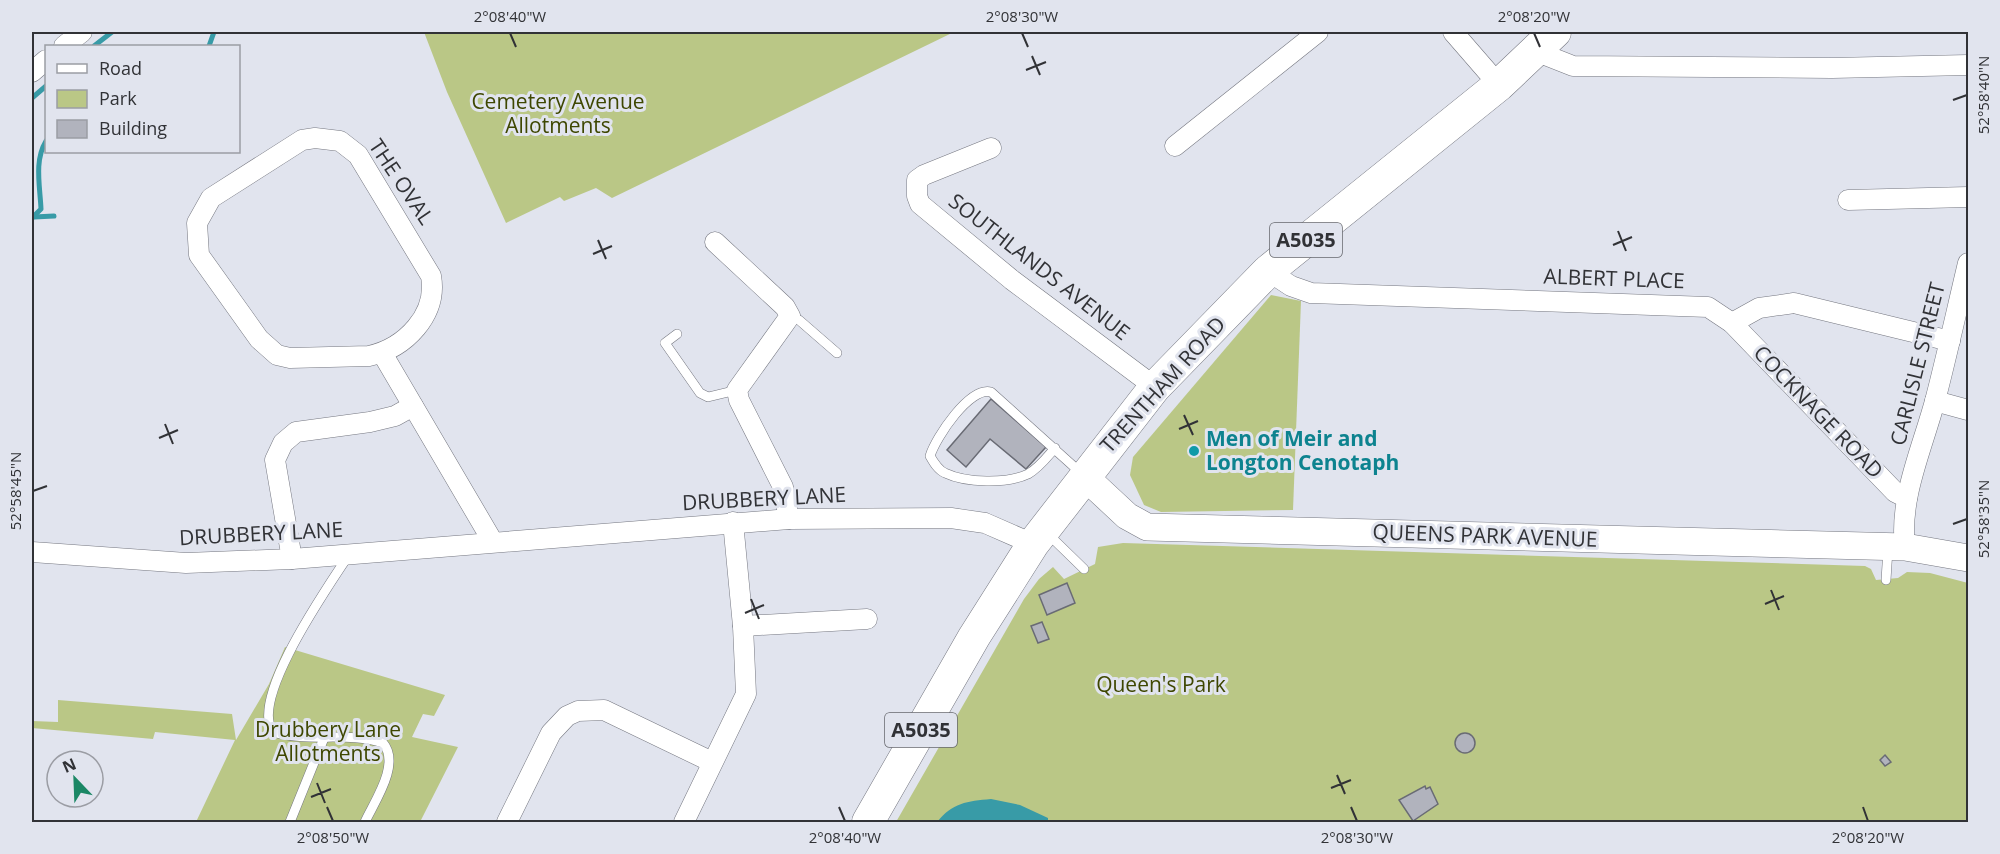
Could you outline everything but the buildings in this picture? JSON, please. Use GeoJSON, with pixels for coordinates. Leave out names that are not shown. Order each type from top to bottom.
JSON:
{"type":"FeatureCollection","features":[{"type":"Feature","properties":{"kind":"main road","name":"TRENTHAM ROAD"},"geometry":{"type":"LineString","coordinates":[[868,822],[974,637],[1038,537],[1155,387],[1268,272],[1499,85],[1545,41]]}},
{"type":"Feature","properties":{"kind":"street"},"geometry":{"type":"LineString","coordinates":[[65,45],[82,32]]}},
{"type":"Feature","properties":{"kind":"street"},"geometry":{"type":"LineString","coordinates":[[1175,146],[1318,32]]}},
{"type":"Feature","properties":{"kind":"street"},"geometry":{"type":"LineString","coordinates":[[1453,32],[1499,85]]}},
{"type":"Feature","properties":{"kind":"street"},"geometry":{"type":"LineString","coordinates":[[1545,41],[1573,66],[1832,68],[1968,65]]}},
{"type":"Feature","properties":{"kind":"street"},"geometry":{"type":"LineString","coordinates":[[32,72],[45,61]]}},
{"type":"Feature","properties":{"kind":"street","name":"THE OVAL"},"geometry":{"type":"LineString","coordinates":[[331,139],[350,147],[358,155],[427,265],[433,285],[427,310],[417,327],[403,342],[382,353],[369,356],[290,358],[277,355],[267,348],[199,255],[197,223],[211,198],[302,140],[331,139]]}},
{"type":"Feature","properties":{"kind":"street","name":"SOUTHLANDS AVENUE"},"geometry":{"type":"LineString","coordinates":[[991,148],[924,175],[917,180],[917,196],[920,204],[1012,280],[1155,387]]}},
{"type":"Feature","properties":{"kind":"street"},"geometry":{"type":"LineString","coordinates":[[1848,200],[1968,197]]}},
{"type":"Feature","properties":{"kind":"street"},"geometry":{"type":"LineString","coordinates":[[715,242],[785,307],[790,316],[737,390],[739,400],[783,487],[789,519]]}},
{"type":"Feature","properties":{"kind":"street","name":"ALBERT PLACE"},"geometry":{"type":"LineString","coordinates":[[1268,272],[1291,286],[1311,293],[1694,306],[1708,307],[1732,323]]}},
{"type":"Feature","properties":{"kind":"street","name":"CARLISLE STREET"},"geometry":{"type":"LineString","coordinates":[[1896,547],[1967,272]]}},
{"type":"Feature","properties":{"kind":"street"},"geometry":{"type":"LineString","coordinates":[[1732,323],[1759,308],[1794,303],[1950,341]]}},
{"type":"Feature","properties":{"kind":"street","name":"COCKNAGE ROAD"},"geometry":{"type":"LineString","coordinates":[[1732,323],[1895,492],[1907,498]]}},
{"type":"Feature","properties":{"kind":"street"},"geometry":{"type":"LineString","coordinates":[[382,353],[493,542]]}},
{"type":"Feature","properties":{"kind":"street"},"geometry":{"type":"LineString","coordinates":[[1935,401],[1968,410]]}},
{"type":"Feature","properties":{"kind":"street"},"geometry":{"type":"LineString","coordinates":[[292,559],[275,460],[278,451],[289,436],[296,432],[369,415],[395,416],[413,406]]}},
{"type":"Feature","properties":{"kind":"street","name":"QUEENS PARK AVENUE"},"geometry":{"type":"LineString","coordinates":[[1084,476],[1127,516],[1147,527],[1896,547]]}},
{"type":"Feature","properties":{"kind":"street","name":"DRUBBERY LANE"},"geometry":{"type":"LineString","coordinates":[[32,552],[186,563],[292,559],[789,519],[951,518],[985,523],[1038,537]]}},
{"type":"Feature","properties":{"kind":"street"},"geometry":{"type":"LineString","coordinates":[[684,822],[746,694],[743,626],[733,522]]}},
{"type":"Feature","properties":{"kind":"street"},"geometry":{"type":"LineString","coordinates":[[1896,547],[1968,558]]}},
{"type":"Feature","properties":{"kind":"street"},"geometry":{"type":"LineString","coordinates":[[32,552],[32,557]]}},
{"type":"Feature","properties":{"kind":"street"},"geometry":{"type":"LineString","coordinates":[[743,626],[867,621]]}},
{"type":"Feature","properties":{"kind":"street"},"geometry":{"type":"LineString","coordinates":[[507,822],[551,733],[567,716],[578,711],[604,710],[712,762]]}},
{"type":"Feature","properties":{"kind":"lane"},"geometry":{"type":"LineString","coordinates":[[790,316],[799,320],[837,353]]}},
{"type":"Feature","properties":{"kind":"lane"},"geometry":{"type":"LineString","coordinates":[[677,334],[665,343],[700,393],[708,397],[737,390]]}},
{"type":"Feature","properties":{"kind":"lane"},"geometry":{"type":"LineString","coordinates":[[1055,448],[1029,473],[1018,478],[964,478],[944,473],[930,456],[943,429],[976,392],[985,390],[991,392],[1055,448],[1084,476]]}},
{"type":"Feature","properties":{"kind":"lane"},"geometry":{"type":"LineString","coordinates":[[1038,537],[1084,569]]}},
{"type":"Feature","properties":{"kind":"lane"},"geometry":{"type":"LineString","coordinates":[[1886,580],[1896,547]]}},
{"type":"Feature","properties":{"kind":"lane"},"geometry":{"type":"LineString","coordinates":[[350,555],[304,621],[270,696],[267,719],[273,732],[286,736],[373,740],[383,743],[388,748],[390,759],[388,770],[365,822]]}},
{"type":"Feature","properties":{"kind":"lane"},"geometry":{"type":"LineString","coordinates":[[290,822],[324,738]]}},
{"type":"Feature","properties":{"kind":"green space","name":"Cemetery Avenue Allotments"},"geometry":{"type":"Polygon","coordinates":[[[424,32],[954,32],[612,198],[596,188],[564,201],[560,197],[506,223],[447,92],[424,32]]]}},
{"type":"Feature","properties":{"kind":"green space"},"geometry":{"type":"Polygon","coordinates":[[[1271,295],[1301,301],[1293,510],[1161,512],[1144,505],[1130,475],[1133,457],[1271,295]]]}},
{"type":"Feature","properties":{"kind":"green space","name":"Queen's Park"},"geometry":{"type":"Polygon","coordinates":[[[1123,543],[1865,566],[1871,569],[1876,580],[1898,578],[1907,572],[1930,573],[1968,583],[1968,822],[896,822],[1024,599],[1039,579],[1053,567],[1064,579],[1095,564],[1098,547],[1123,543]]]}},
{"type":"Feature","properties":{"kind":"green space","name":"Drubbery Lane Allotments"},"geometry":{"type":"Polygon","coordinates":[[[285,647],[445,695],[434,716],[423,714],[412,737],[458,747],[420,822],[196,822],[235,740],[155,732],[153,739],[32,728],[32,721],[58,722],[58,700],[232,714],[236,740],[269,684],[285,647]]]}},
{"type":"Feature","properties":{"kind":"water"},"geometry":{"type":"Polygon","coordinates":[[[991,799],[1020,805],[1048,818],[1048,822],[937,822],[948,811],[961,804],[991,799]]]}},
{"type":"Feature","properties":{"kind":"waterway"},"geometry":{"type":"LineString","coordinates":[[95,45],[112,32]]}},
{"type":"Feature","properties":{"kind":"waterway"},"geometry":{"type":"LineString","coordinates":[[209,45],[214,32]]}},
{"type":"Feature","properties":{"kind":"waterway"},"geometry":{"type":"LineString","coordinates":[[32,98],[45,87]]}},
{"type":"Feature","properties":{"kind":"waterway"},"geometry":{"type":"LineString","coordinates":[[32,218],[41,209],[39,165],[45,143]]}},
{"type":"Feature","properties":{"kind":"waterway"},"geometry":{"type":"LineString","coordinates":[[34,217],[54,216]]}},
{"type":"Feature","properties":{"kind":"place","name":"Men of Meir and Longton Cenotaph"},"geometry":{"type":"Point","coordinates":[1194,451]}}]}
